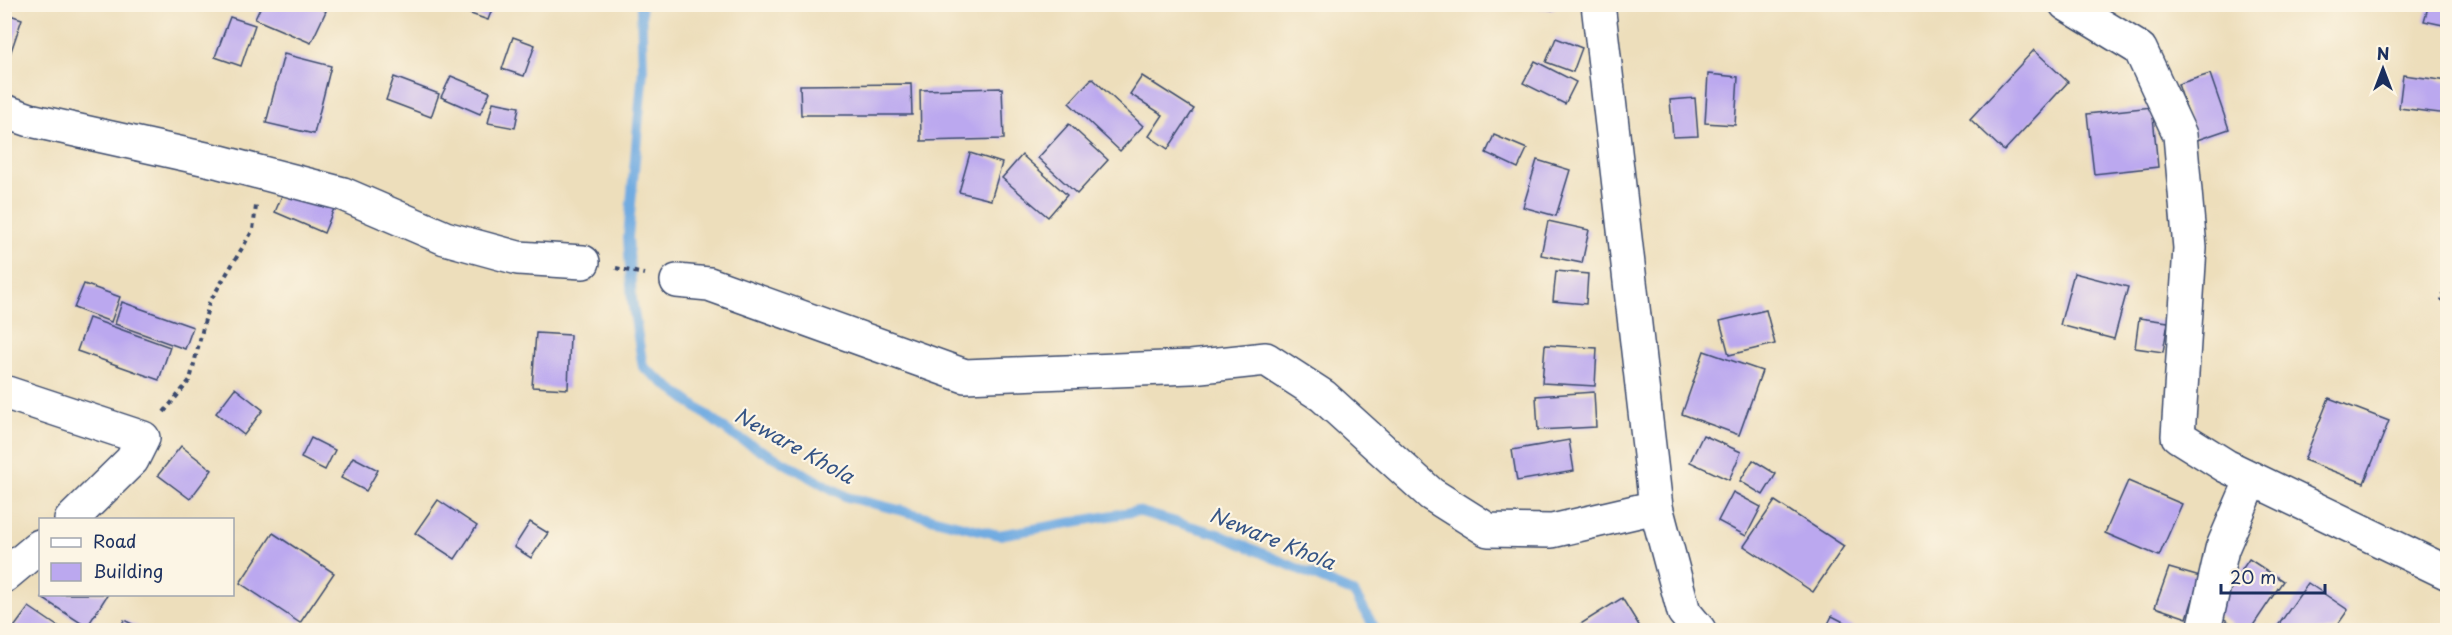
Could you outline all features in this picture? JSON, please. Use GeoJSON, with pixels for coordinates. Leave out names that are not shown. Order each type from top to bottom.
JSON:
{"type":"FeatureCollection","features":[{"type":"Feature","properties":{"kind":"street"},"geometry":{"type":"LineString","coordinates":[[1598,4],[1656,507],[1684,612],[1699,630]]}},
{"type":"Feature","properties":{"kind":"street"},"geometry":{"type":"LineString","coordinates":[[2066,4],[2140,49],[2180,135],[2190,248],[2178,436],[2226,466],[2448,573]]}},
{"type":"Feature","properties":{"kind":"street"},"geometry":{"type":"LineString","coordinates":[[4,111],[30,120],[220,162],[343,194],[445,238],[518,258],[583,262]]}},
{"type":"Feature","properties":{"kind":"street"},"geometry":{"type":"LineString","coordinates":[[677,281],[709,284],[965,376],[1191,367],[1266,359],[1323,396],[1431,494],[1488,530],[1552,531],[1656,507]]}},
{"type":"Feature","properties":{"kind":"street"},"geometry":{"type":"LineString","coordinates":[[4,392],[143,438],[132,460],[72,518]]}},
{"type":"Feature","properties":{"kind":"street"},"geometry":{"type":"LineString","coordinates":[[2204,630],[2222,549],[2252,479]]}},
{"type":"Feature","properties":{"kind":"street"},"geometry":{"type":"LineString","coordinates":[[4,576],[39,547]]}},
{"type":"Feature","properties":{"kind":"path"},"geometry":{"type":"LineString","coordinates":[[143,438],[190,380],[209,303],[253,230],[259,172]]}},
{"type":"Feature","properties":{"kind":"path"},"geometry":{"type":"LineString","coordinates":[[583,262],[677,281]]}},
{"type":"Feature","properties":{"kind":"path"},"geometry":{"type":"LineString","coordinates":[[2448,283],[2442,300],[2448,302]]}},
{"type":"Feature","properties":{"kind":"building"},"geometry":{"type":"Polygon","coordinates":[[[262,4],[312,4],[326,11],[311,43],[255,19],[262,4]]]}},
{"type":"Feature","properties":{"kind":"building"},"geometry":{"type":"Polygon","coordinates":[[[442,4],[494,4],[488,20],[442,4]]]}},
{"type":"Feature","properties":{"kind":"building"},"geometry":{"type":"Polygon","coordinates":[[[1504,4],[1554,4],[1554,10],[1504,4]]]}},
{"type":"Feature","properties":{"kind":"building"},"geometry":{"type":"Polygon","coordinates":[[[2429,4],[2448,4],[2448,26],[2424,21],[2429,4]]]}},
{"type":"Feature","properties":{"kind":"building"},"geometry":{"type":"Polygon","coordinates":[[[4,13],[22,19],[5,69],[4,69],[4,13]]]}},
{"type":"Feature","properties":{"kind":"building"},"geometry":{"type":"Polygon","coordinates":[[[230,17],[255,25],[241,66],[215,57],[230,17]]]}},
{"type":"Feature","properties":{"kind":"building"},"geometry":{"type":"Polygon","coordinates":[[[513,37],[535,45],[524,76],[502,69],[513,37]]]}},
{"type":"Feature","properties":{"kind":"building"},"geometry":{"type":"Polygon","coordinates":[[[1556,38],[1582,48],[1573,72],[1546,62],[1556,38]]]}},
{"type":"Feature","properties":{"kind":"building"},"geometry":{"type":"Polygon","coordinates":[[[2034,50],[2068,82],[2004,151],[1970,119],[2034,50]]]}},
{"type":"Feature","properties":{"kind":"building"},"geometry":{"type":"Polygon","coordinates":[[[284,54],[331,66],[314,134],[266,123],[284,54]]]}},
{"type":"Feature","properties":{"kind":"building"},"geometry":{"type":"Polygon","coordinates":[[[1535,61],[1576,82],[1565,104],[1523,83],[1535,61]]]}},
{"type":"Feature","properties":{"kind":"building"},"geometry":{"type":"Polygon","coordinates":[[[1708,74],[1738,77],[1735,125],[1705,123],[1708,74]]]}},
{"type":"Feature","properties":{"kind":"building"},"geometry":{"type":"Polygon","coordinates":[[[2210,74],[2229,129],[2197,140],[2178,84],[2210,74]]]}},
{"type":"Feature","properties":{"kind":"building"},"geometry":{"type":"Polygon","coordinates":[[[2403,75],[2448,81],[2448,114],[2399,108],[2403,75]]]}},
{"type":"Feature","properties":{"kind":"building"},"geometry":{"type":"Polygon","coordinates":[[[451,76],[490,92],[480,114],[441,97],[451,76]]]}},
{"type":"Feature","properties":{"kind":"building"},"geometry":{"type":"Polygon","coordinates":[[[1142,76],[1194,109],[1168,149],[1149,136],[1163,115],[1130,94],[1142,76]]]}},
{"type":"Feature","properties":{"kind":"building"},"geometry":{"type":"Polygon","coordinates":[[[394,77],[439,94],[431,117],[386,100],[394,77]]]}},
{"type":"Feature","properties":{"kind":"building"},"geometry":{"type":"Polygon","coordinates":[[[1092,78],[1143,126],[1120,151],[1069,103],[1092,78]]]}},
{"type":"Feature","properties":{"kind":"building"},"geometry":{"type":"Polygon","coordinates":[[[911,84],[912,115],[801,115],[800,85],[911,84]]]}},
{"type":"Feature","properties":{"kind":"building"},"geometry":{"type":"Polygon","coordinates":[[[1002,88],[1004,139],[921,141],[920,90],[1002,88]]]}},
{"type":"Feature","properties":{"kind":"building"},"geometry":{"type":"Polygon","coordinates":[[[1695,98],[1698,136],[1673,137],[1670,100],[1695,98]]]}},
{"type":"Feature","properties":{"kind":"building"},"geometry":{"type":"Polygon","coordinates":[[[493,102],[519,107],[515,128],[488,123],[493,102]]]}},
{"type":"Feature","properties":{"kind":"building"},"geometry":{"type":"Polygon","coordinates":[[[2152,107],[2158,167],[2094,174],[2087,114],[2152,107]]]}},
{"type":"Feature","properties":{"kind":"building"},"geometry":{"type":"Polygon","coordinates":[[[1069,124],[1108,160],[1077,194],[1038,158],[1069,124]]]}},
{"type":"Feature","properties":{"kind":"building"},"geometry":{"type":"Polygon","coordinates":[[[1494,135],[1527,149],[1518,168],[1486,153],[1494,135]]]}},
{"type":"Feature","properties":{"kind":"building"},"geometry":{"type":"Polygon","coordinates":[[[970,153],[1002,163],[991,200],[959,192],[970,153]]]}},
{"type":"Feature","properties":{"kind":"building"},"geometry":{"type":"Polygon","coordinates":[[[1022,155],[1067,195],[1048,217],[1002,178],[1022,155]]]}},
{"type":"Feature","properties":{"kind":"building"},"geometry":{"type":"Polygon","coordinates":[[[1537,160],[1570,170],[1556,216],[1523,207],[1537,160]]]}},
{"type":"Feature","properties":{"kind":"building"},"geometry":{"type":"Polygon","coordinates":[[[286,186],[335,206],[324,233],[275,212],[286,186]]]}},
{"type":"Feature","properties":{"kind":"building"},"geometry":{"type":"Polygon","coordinates":[[[1548,221],[1589,230],[1582,263],[1541,255],[1548,221]]]}},
{"type":"Feature","properties":{"kind":"building"},"geometry":{"type":"Polygon","coordinates":[[[1556,271],[1588,274],[1586,304],[1553,301],[1556,271]]]}},
{"type":"Feature","properties":{"kind":"building"},"geometry":{"type":"Polygon","coordinates":[[[2074,273],[2128,287],[2114,339],[2060,325],[2074,273]]]}},
{"type":"Feature","properties":{"kind":"building"},"geometry":{"type":"Polygon","coordinates":[[[84,284],[120,297],[111,322],[74,308],[84,284]]]}},
{"type":"Feature","properties":{"kind":"building"},"geometry":{"type":"Polygon","coordinates":[[[122,302],[193,327],[185,349],[115,324],[122,302]]]}},
{"type":"Feature","properties":{"kind":"building"},"geometry":{"type":"Polygon","coordinates":[[[1766,310],[1775,344],[1729,355],[1720,321],[1766,310]]]}},
{"type":"Feature","properties":{"kind":"building"},"geometry":{"type":"Polygon","coordinates":[[[89,318],[170,347],[159,380],[77,351],[89,318]]]}},
{"type":"Feature","properties":{"kind":"building"},"geometry":{"type":"Polygon","coordinates":[[[2139,318],[2168,322],[2163,352],[2135,348],[2139,318]]]}},
{"type":"Feature","properties":{"kind":"building"},"geometry":{"type":"Polygon","coordinates":[[[536,333],[570,335],[568,389],[532,387],[536,333]]]}},
{"type":"Feature","properties":{"kind":"building"},"geometry":{"type":"Polygon","coordinates":[[[1545,345],[1597,348],[1595,386],[1542,383],[1545,345]]]}},
{"type":"Feature","properties":{"kind":"building"},"geometry":{"type":"Polygon","coordinates":[[[1704,351],[1762,371],[1739,435],[1682,414],[1704,351]]]}},
{"type":"Feature","properties":{"kind":"building"},"geometry":{"type":"Polygon","coordinates":[[[235,388],[263,410],[244,435],[216,413],[235,388]]]}},
{"type":"Feature","properties":{"kind":"building"},"geometry":{"type":"Polygon","coordinates":[[[1594,392],[1596,427],[1538,430],[1536,396],[1594,392]]]}},
{"type":"Feature","properties":{"kind":"building"},"geometry":{"type":"Polygon","coordinates":[[[2329,398],[2389,421],[2364,483],[2304,460],[2329,398]]]}},
{"type":"Feature","properties":{"kind":"building"},"geometry":{"type":"Polygon","coordinates":[[[1703,435],[1741,452],[1729,480],[1690,462],[1703,435]]]}},
{"type":"Feature","properties":{"kind":"building"},"geometry":{"type":"Polygon","coordinates":[[[311,438],[335,450],[325,470],[301,458],[311,438]]]}},
{"type":"Feature","properties":{"kind":"building"},"geometry":{"type":"Polygon","coordinates":[[[1569,440],[1574,471],[1517,481],[1512,450],[1569,440]]]}},
{"type":"Feature","properties":{"kind":"building"},"geometry":{"type":"Polygon","coordinates":[[[181,446],[212,470],[190,499],[158,475],[181,446]]]}},
{"type":"Feature","properties":{"kind":"building"},"geometry":{"type":"Polygon","coordinates":[[[353,457],[378,470],[366,491],[341,478],[353,457]]]}},
{"type":"Feature","properties":{"kind":"building"},"geometry":{"type":"Polygon","coordinates":[[[1753,460],[1776,474],[1763,495],[1740,481],[1753,460]]]}},
{"type":"Feature","properties":{"kind":"building"},"geometry":{"type":"Polygon","coordinates":[[[2128,481],[2182,504],[2159,556],[2105,533],[2128,481]]]}},
{"type":"Feature","properties":{"kind":"building"},"geometry":{"type":"Polygon","coordinates":[[[1733,492],[1761,507],[1746,536],[1718,521],[1733,492]]]}},
{"type":"Feature","properties":{"kind":"building"},"geometry":{"type":"Polygon","coordinates":[[[438,500],[477,526],[455,559],[415,533],[438,500]]]}},
{"type":"Feature","properties":{"kind":"building"},"geometry":{"type":"Polygon","coordinates":[[[1775,501],[1844,546],[1813,592],[1744,546],[1775,501]]]}},
{"type":"Feature","properties":{"kind":"building"},"geometry":{"type":"Polygon","coordinates":[[[530,522],[548,533],[531,558],[514,547],[530,522]]]}},
{"type":"Feature","properties":{"kind":"building"},"geometry":{"type":"Polygon","coordinates":[[[273,533],[334,573],[300,623],[240,583],[273,533]]]}},
{"type":"Feature","properties":{"kind":"building"},"geometry":{"type":"Polygon","coordinates":[[[2249,559],[2283,581],[2250,630],[2241,630],[2214,612],[2249,559]]]}},
{"type":"Feature","properties":{"kind":"building"},"geometry":{"type":"Polygon","coordinates":[[[2169,568],[2200,577],[2187,618],[2155,607],[2169,568]]]}},
{"type":"Feature","properties":{"kind":"building"},"geometry":{"type":"Polygon","coordinates":[[[2308,583],[2348,610],[2334,630],[2275,630],[2308,583]]]}},
{"type":"Feature","properties":{"kind":"building"},"geometry":{"type":"Polygon","coordinates":[[[43,596],[107,596],[87,627],[42,598],[43,596]]]}},
{"type":"Feature","properties":{"kind":"building"},"geometry":{"type":"Polygon","coordinates":[[[1622,598],[1640,627],[1634,630],[1571,630],[1622,598]]]}},
{"type":"Feature","properties":{"kind":"building"},"geometry":{"type":"Polygon","coordinates":[[[29,607],[63,630],[12,630],[29,607]]]}},
{"type":"Feature","properties":{"kind":"building"},"geometry":{"type":"Polygon","coordinates":[[[1832,616],[1859,630],[1825,630],[1832,616]]]}},
{"type":"Feature","properties":{"kind":"building"},"geometry":{"type":"Polygon","coordinates":[[[124,620],[144,630],[119,630],[124,620]]]}},
{"type":"Feature","properties":{"kind":"waterway","name":"Neware Khola"},"geometry":{"type":"LineString","coordinates":[[641,4],[643,70],[628,237],[632,300],[643,367],[733,435],[847,497],[999,535],[1137,511],[1218,534],[1354,593],[1376,630]]}}]}
